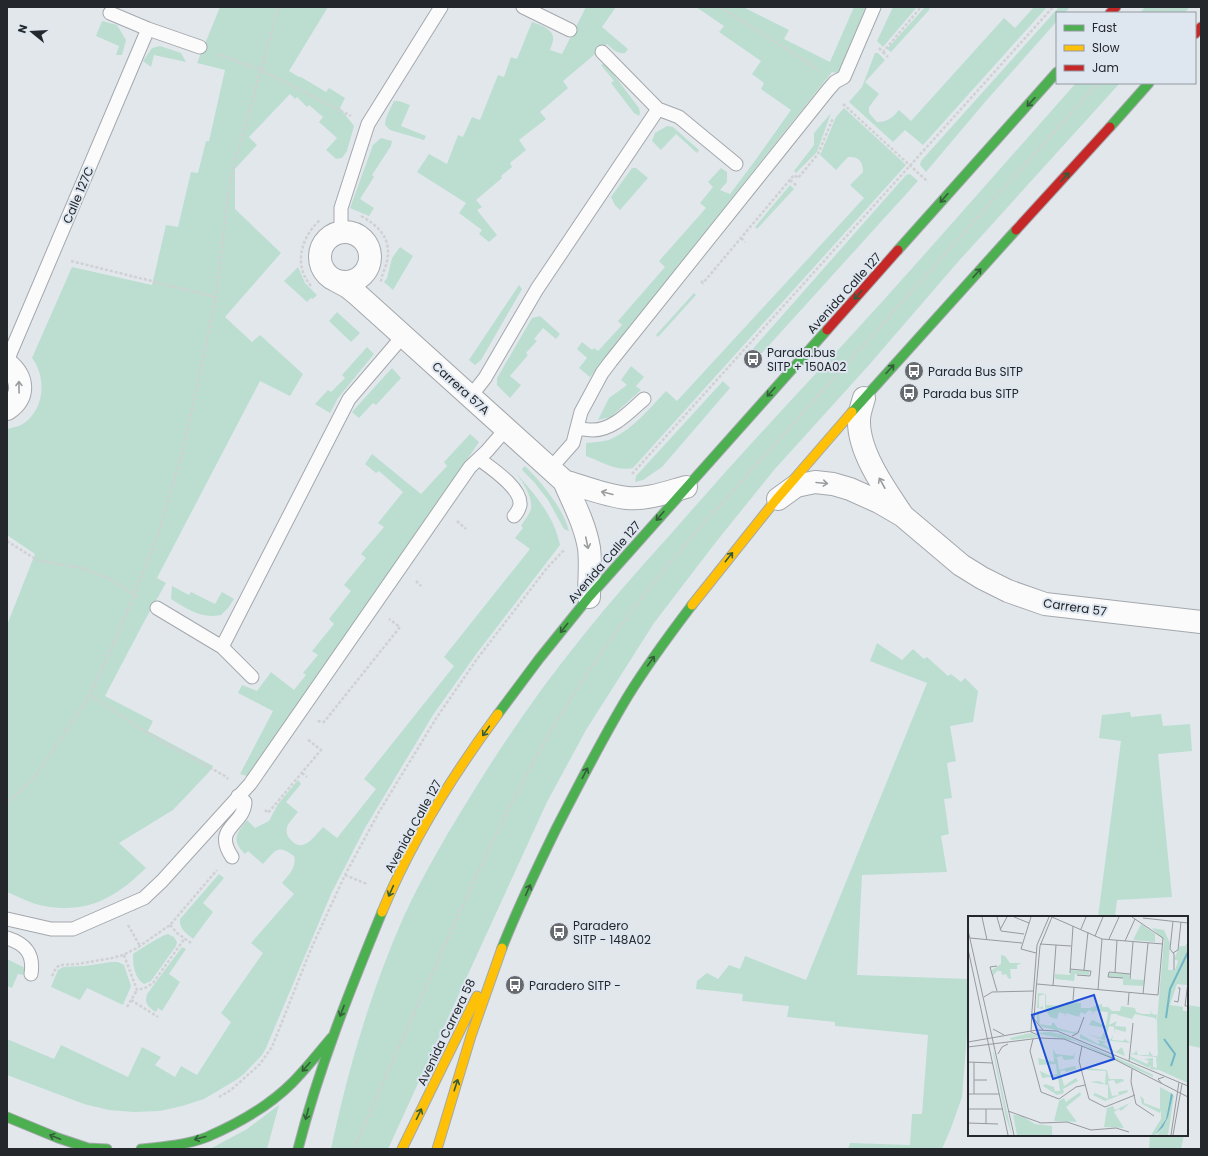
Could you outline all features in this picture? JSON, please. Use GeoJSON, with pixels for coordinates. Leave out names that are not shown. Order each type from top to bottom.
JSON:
{"type":"FeatureCollection","features":[{"type":"Feature","properties":{"kind":"main road","name":"Avenida Calle 127"},"geometry":{"type":"LineString","coordinates":[[298,1149],[307,1114],[332,1038],[355,976],[399,873],[436,807],[500,710],[589,597],[1056,73]]}},
{"type":"Feature","properties":{"kind":"main road"},"geometry":{"type":"LineString","coordinates":[[437,1149],[448,1110],[485,997],[512,925],[598,746],[650,663],[707,585],[774,502],[864,398],[1149,84]]}},
{"type":"Feature","properties":{"kind":"main road","name":"Avenida Carrera 58"},"geometry":{"type":"LineString","coordinates":[[402,1149],[512,925]]}},
{"type":"Feature","properties":{"kind":"main road"},"geometry":{"type":"LineString","coordinates":[[141,1149],[169,1146],[206,1137],[267,1104],[292,1082],[332,1038]]}},
{"type":"Feature","properties":{"kind":"main road"},"geometry":{"type":"LineString","coordinates":[[7,1117],[58,1138],[88,1148],[106,1149]]}},
{"type":"Feature","properties":{"kind":"street","name":"Carrera 57A"},"geometry":{"type":"LineString","coordinates":[[341,233],[333,235],[322,246],[320,262],[328,276],[348,287],[359,296],[557,475],[578,513],[589,548],[589,597]]}},
{"type":"Feature","properties":{"kind":"street"},"geometry":{"type":"LineString","coordinates":[[341,233],[357,235],[367,248],[369,260],[359,284],[359,296]]}},
{"type":"Feature","properties":{"kind":"street"},"geometry":{"type":"LineString","coordinates":[[335,280],[343,282],[352,281],[359,278],[365,272]]}},
{"type":"Feature","properties":{"kind":"street"},"geometry":{"type":"LineString","coordinates":[[7,363],[18,376],[20,394],[15,402],[7,409]]}},
{"type":"Feature","properties":{"kind":"street","name":"Carrera 57"},"geometry":{"type":"LineString","coordinates":[[864,398],[859,419],[860,435],[870,461],[903,516]]}},
{"type":"Feature","properties":{"kind":"street","name":"Carrera 57A"},"geometry":{"type":"LineString","coordinates":[[557,475],[627,498],[638,498],[661,494],[686,487]]}},
{"type":"Feature","properties":{"kind":"street","name":"Carrera 57"},"geometry":{"type":"LineString","coordinates":[[774,502],[796,486],[815,482],[833,484],[850,489],[880,502],[903,516],[961,565],[982,578],[1008,591],[1045,604],[1201,622]]}},
{"type":"Feature","properties":{"kind":"lane"},"geometry":{"type":"LineString","coordinates":[[341,233],[341,208],[368,124],[441,7]]}},
{"type":"Feature","properties":{"kind":"lane"},"geometry":{"type":"LineString","coordinates":[[523,7],[570,30]]}},
{"type":"Feature","properties":{"kind":"lane"},"geometry":{"type":"LineString","coordinates":[[557,475],[573,443],[581,412],[602,373],[832,86],[844,76],[874,7]]}},
{"type":"Feature","properties":{"kind":"lane"},"geometry":{"type":"LineString","coordinates":[[110,13],[148,29],[200,47]]}},
{"type":"Feature","properties":{"kind":"lane","name":"Calle 127C"},"geometry":{"type":"LineString","coordinates":[[7,363],[148,29]]}},
{"type":"Feature","properties":{"kind":"lane"},"geometry":{"type":"LineString","coordinates":[[602,52],[658,109],[679,117],[736,164]]}},
{"type":"Feature","properties":{"kind":"lane"},"geometry":{"type":"LineString","coordinates":[[470,397],[485,378],[537,289],[658,109]]}},
{"type":"Feature","properties":{"kind":"lane"},"geometry":{"type":"LineString","coordinates":[[222,646],[349,399],[404,336]]}},
{"type":"Feature","properties":{"kind":"lane"},"geometry":{"type":"LineString","coordinates":[[576,428],[592,430],[604,429],[616,422],[644,399]]}},
{"type":"Feature","properties":{"kind":"lane"},"geometry":{"type":"LineString","coordinates":[[7,919],[51,929],[73,929],[144,898],[162,881],[250,784],[470,467],[506,429]]}},
{"type":"Feature","properties":{"kind":"lane"},"geometry":{"type":"LineString","coordinates":[[479,459],[508,482],[518,495],[520,505],[514,516]]}},
{"type":"Feature","properties":{"kind":"lane"},"geometry":{"type":"LineString","coordinates":[[157,608],[222,646],[252,677]]}},
{"type":"Feature","properties":{"kind":"lane"},"geometry":{"type":"LineString","coordinates":[[227,861],[226,836],[229,829],[245,810],[245,802],[241,793]]}},
{"type":"Feature","properties":{"kind":"lane"},"geometry":{"type":"LineString","coordinates":[[7,938],[19,942],[26,949],[33,964],[31,974]]}},
{"type":"Feature","properties":{"kind":"path"},"geometry":{"type":"LineString","coordinates":[[7,804],[38,773],[90,695],[117,636],[158,535],[185,442],[216,297],[228,196],[234,165],[279,7]]}},
{"type":"Feature","properties":{"kind":"path"},"geometry":{"type":"LineString","coordinates":[[720,7],[754,28],[832,86],[907,163]]}},
{"type":"Feature","properties":{"kind":"path"},"geometry":{"type":"LineString","coordinates":[[631,476],[1053,7]]}},
{"type":"Feature","properties":{"kind":"path"},"geometry":{"type":"LineString","coordinates":[[200,47],[261,70],[331,108],[368,124]]}},
{"type":"Feature","properties":{"kind":"path"},"geometry":{"type":"LineString","coordinates":[[883,52],[888,57]]}},
{"type":"Feature","properties":{"kind":"path"},"geometry":{"type":"LineString","coordinates":[[790,180],[796,186]]}},
{"type":"Feature","properties":{"kind":"path"},"geometry":{"type":"LineString","coordinates":[[741,238],[745,242]]}},
{"type":"Feature","properties":{"kind":"path"},"geometry":{"type":"LineString","coordinates":[[51,258],[74,261],[216,297]]}},
{"type":"Feature","properties":{"kind":"path"},"geometry":{"type":"LineString","coordinates":[[452,527],[461,515]]}},
{"type":"Feature","properties":{"kind":"path"},"geometry":{"type":"LineString","coordinates":[[456,521],[466,529]]}},
{"type":"Feature","properties":{"kind":"path"},"geometry":{"type":"LineString","coordinates":[[7,541],[37,560],[81,568],[111,579],[134,594]]}},
{"type":"Feature","properties":{"kind":"path"},"geometry":{"type":"LineString","coordinates":[[219,1097],[231,1090],[260,1064],[272,1047],[310,949],[345,875],[383,806],[437,717],[477,659],[547,568],[566,546]]}},
{"type":"Feature","properties":{"kind":"path"},"geometry":{"type":"LineString","coordinates":[[414,580],[421,586]]}},
{"type":"Feature","properties":{"kind":"path"},"geometry":{"type":"LineString","coordinates":[[315,727],[319,721],[324,722],[337,708],[400,627],[388,619],[392,612]]}},
{"type":"Feature","properties":{"kind":"path"},"geometry":{"type":"LineString","coordinates":[[90,695],[147,733],[225,776],[241,793],[253,798],[268,813],[321,750],[306,738]]}},
{"type":"Feature","properties":{"kind":"path"},"geometry":{"type":"LineString","coordinates":[[302,773],[307,777]]}},
{"type":"Feature","properties":{"kind":"path"},"geometry":{"type":"LineString","coordinates":[[50,982],[56,968],[60,965],[91,962],[124,955],[155,936],[170,925],[227,861]]}},
{"type":"Feature","properties":{"kind":"path"},"geometry":{"type":"LineString","coordinates":[[170,925],[177,933],[191,943]]}},
{"type":"Feature","properties":{"kind":"path"},"geometry":{"type":"LineString","coordinates":[[127,1007],[137,990],[145,988],[153,983],[185,938]]}},
{"type":"Feature","properties":{"kind":"path"},"geometry":{"type":"LineString","coordinates":[[124,955],[137,990]]}},
{"type":"Feature","properties":{"kind":"path"},"geometry":{"type":"LineString","coordinates":[[131,1000],[158,1017]]}},
{"type":"Feature","properties":{"kind":"green space"},"geometry":{"type":"Polygon","coordinates":[[[220,7],[328,7],[289,71],[326,92],[329,88],[345,98],[340,108],[354,126],[347,151],[342,158],[336,159],[326,150],[337,138],[319,122],[323,117],[309,105],[307,107],[297,97],[295,99],[290,94],[249,137],[257,145],[235,169],[235,209],[281,253],[225,317],[252,342],[260,335],[303,374],[290,396],[260,381],[157,578],[166,583],[105,696],[153,721],[148,731],[213,766],[173,810],[119,843],[146,868],[135,879],[112,895],[87,905],[74,908],[44,906],[30,902],[7,892],[7,625],[35,554],[7,535],[7,429],[19,426],[27,420],[34,413],[38,405],[42,386],[37,366],[32,358],[72,267],[152,285],[166,225],[178,227],[191,172],[198,173],[206,141],[209,141],[225,70],[197,63],[220,7]]]}},
{"type":"Feature","properties":{"kind":"green space"},"geometry":{"type":"Polygon","coordinates":[[[586,7],[616,7],[602,27],[628,49],[625,53],[619,53],[607,44],[563,81],[568,88],[540,112],[546,119],[519,140],[526,150],[510,163],[512,167],[501,176],[502,178],[476,200],[482,207],[477,210],[497,235],[489,242],[479,234],[482,230],[459,213],[466,203],[417,172],[429,154],[447,164],[458,135],[463,137],[472,117],[480,120],[498,75],[504,77],[511,57],[517,59],[532,22],[543,26],[552,33],[553,42],[550,50],[562,54],[586,7]]]}},
{"type":"Feature","properties":{"kind":"green space"},"geometry":{"type":"Polygon","coordinates":[[[696,7],[743,7],[789,30],[784,39],[830,62],[854,7],[866,7],[838,73],[832,72],[590,377],[579,368],[587,358],[577,349],[582,342],[592,350],[594,348],[598,351],[622,325],[618,321],[665,267],[659,261],[706,208],[700,203],[713,187],[708,182],[721,168],[727,172],[727,182],[720,190],[730,194],[791,110],[761,89],[764,83],[752,74],[761,61],[719,32],[724,26],[696,7]]]}},
{"type":"Feature","properties":{"kind":"green space"},"geometry":{"type":"Polygon","coordinates":[[[893,7],[917,7],[883,47],[877,41],[893,7]]]}},
{"type":"Feature","properties":{"kind":"green space"},"geometry":{"type":"Polygon","coordinates":[[[925,7],[930,9],[891,52],[887,49],[925,7]]]}},
{"type":"Feature","properties":{"kind":"green space"},"geometry":{"type":"Polygon","coordinates":[[[1034,7],[1047,7],[923,145],[905,130],[893,142],[849,102],[862,87],[875,53],[878,53],[885,60],[865,82],[879,94],[869,107],[869,113],[877,122],[881,122],[890,119],[899,110],[911,121],[1004,18],[1015,28],[1034,7]]]}},
{"type":"Feature","properties":{"kind":"green space"},"geometry":{"type":"Polygon","coordinates":[[[1059,7],[1070,7],[1066,12],[1056,12],[1056,22],[985,102],[926,172],[920,165],[921,161],[1059,7]]]}},
{"type":"Feature","properties":{"kind":"green space"},"geometry":{"type":"Polygon","coordinates":[[[1145,7],[1190,7],[1185,12],[1141,12],[1145,7]]]}},
{"type":"Feature","properties":{"kind":"green space"},"geometry":{"type":"Polygon","coordinates":[[[102,21],[117,25],[126,40],[122,55],[116,55],[119,46],[96,36],[102,21]]]}},
{"type":"Feature","properties":{"kind":"green space"},"geometry":{"type":"Polygon","coordinates":[[[160,46],[181,53],[186,62],[154,55],[151,67],[143,61],[152,48],[160,46]]]}},
{"type":"Feature","properties":{"kind":"green space"},"geometry":{"type":"Polygon","coordinates":[[[605,63],[639,108],[639,116],[634,113],[611,83],[614,81],[601,65],[605,63]]]}},
{"type":"Feature","properties":{"kind":"green space"},"geometry":{"type":"Polygon","coordinates":[[[1075,84],[1119,84],[957,263],[869,365],[774,470],[716,542],[654,623],[586,730],[547,802],[388,1149],[331,1149],[353,1060],[371,1001],[392,944],[425,873],[478,783],[520,719],[550,677],[603,611],[752,442],[898,284],[1075,84]]]}},
{"type":"Feature","properties":{"kind":"green space"},"geometry":{"type":"Polygon","coordinates":[[[394,101],[399,101],[410,105],[401,126],[426,136],[424,140],[390,130],[385,125],[387,116],[394,101]]]}},
{"type":"Feature","properties":{"kind":"green space"},"geometry":{"type":"Polygon","coordinates":[[[844,108],[906,165],[633,468],[621,469],[586,456],[586,443],[605,441],[627,430],[641,418],[666,391],[677,401],[864,198],[850,185],[863,172],[860,160],[848,157],[836,170],[820,155],[836,117],[844,108]]]}},
{"type":"Feature","properties":{"kind":"green space"},"geometry":{"type":"Polygon","coordinates":[[[831,113],[817,152],[796,173],[794,171],[814,145],[814,133],[831,113]]]}},
{"type":"Feature","properties":{"kind":"green space"},"geometry":{"type":"Polygon","coordinates":[[[667,126],[673,127],[699,150],[697,153],[676,134],[661,150],[652,141],[655,133],[667,126]]]}},
{"type":"Feature","properties":{"kind":"green space"},"geometry":{"type":"Polygon","coordinates":[[[381,138],[392,141],[391,146],[372,175],[374,177],[360,199],[374,208],[369,216],[350,208],[373,145],[381,138]]]}},
{"type":"Feature","properties":{"kind":"green space"},"geometry":{"type":"Polygon","coordinates":[[[632,168],[636,168],[648,178],[620,210],[615,205],[611,197],[632,168]]]}},
{"type":"Feature","properties":{"kind":"green space"},"geometry":{"type":"Polygon","coordinates":[[[910,174],[918,181],[751,365],[744,359],[906,175],[910,174]]]}},
{"type":"Feature","properties":{"kind":"green space"},"geometry":{"type":"Polygon","coordinates":[[[790,185],[794,189],[757,229],[755,227],[790,185]]]}},
{"type":"Feature","properties":{"kind":"green space"},"geometry":{"type":"Polygon","coordinates":[[[400,247],[413,256],[393,290],[384,282],[387,278],[392,258],[400,247]]]}},
{"type":"Feature","properties":{"kind":"green space"},"geometry":{"type":"Polygon","coordinates":[[[298,267],[305,283],[317,295],[307,302],[284,281],[298,267]]]}},
{"type":"Feature","properties":{"kind":"green space"},"geometry":{"type":"Polygon","coordinates":[[[519,285],[522,289],[481,360],[475,365],[469,360],[519,285]]]}},
{"type":"Feature","properties":{"kind":"green space"},"geometry":{"type":"Polygon","coordinates":[[[694,293],[696,295],[658,337],[656,335],[694,293]]]}},
{"type":"Feature","properties":{"kind":"green space"},"geometry":{"type":"Polygon","coordinates":[[[337,312],[360,333],[351,342],[329,321],[337,312]]]}},
{"type":"Feature","properties":{"kind":"green space"},"geometry":{"type":"Polygon","coordinates":[[[540,316],[560,334],[556,339],[543,328],[534,339],[537,341],[526,353],[528,355],[510,376],[521,385],[510,398],[497,385],[497,378],[532,318],[540,316]]]}},
{"type":"Feature","properties":{"kind":"green space"},"geometry":{"type":"Polygon","coordinates":[[[367,347],[374,354],[338,398],[330,413],[315,404],[328,390],[331,392],[345,378],[342,375],[367,347]]]}},
{"type":"Feature","properties":{"kind":"green space"},"geometry":{"type":"Polygon","coordinates":[[[631,366],[644,377],[636,386],[641,390],[611,417],[598,420],[609,398],[627,385],[621,380],[631,366]]]}},
{"type":"Feature","properties":{"kind":"green space"},"geometry":{"type":"Polygon","coordinates":[[[392,368],[401,378],[376,405],[373,403],[359,418],[352,412],[392,368]]]}},
{"type":"Feature","properties":{"kind":"green space"},"geometry":{"type":"Polygon","coordinates":[[[723,381],[730,388],[662,467],[643,480],[635,482],[636,476],[723,381]]]}},
{"type":"Feature","properties":{"kind":"green space"},"geometry":{"type":"Polygon","coordinates":[[[470,434],[479,442],[414,539],[247,776],[240,774],[273,711],[238,693],[242,685],[257,691],[271,672],[294,690],[306,675],[303,673],[318,655],[312,651],[334,624],[329,619],[351,591],[344,585],[366,558],[361,554],[384,527],[378,523],[403,492],[379,471],[376,473],[365,464],[372,454],[421,494],[447,466],[444,462],[470,434]]]}},
{"type":"Feature","properties":{"kind":"green space"},"geometry":{"type":"Polygon","coordinates":[[[525,466],[545,488],[557,505],[569,531],[564,529],[548,500],[523,471],[522,469],[525,466]]]}},
{"type":"Feature","properties":{"kind":"green space"},"geometry":{"type":"Polygon","coordinates":[[[517,474],[537,498],[549,516],[560,545],[477,653],[433,715],[365,828],[331,894],[262,1055],[244,1074],[204,1099],[160,1111],[134,1112],[109,1110],[84,1104],[7,1075],[7,1039],[54,1059],[61,1045],[128,1077],[142,1047],[161,1057],[155,1065],[175,1077],[181,1066],[197,1075],[231,1022],[221,1013],[263,953],[251,943],[294,894],[282,883],[293,868],[295,860],[294,856],[284,850],[277,850],[263,864],[248,851],[245,854],[238,845],[237,837],[240,829],[247,820],[255,828],[269,821],[278,804],[298,780],[301,784],[286,802],[298,812],[287,827],[287,834],[289,838],[299,845],[304,845],[323,827],[337,838],[376,789],[364,779],[454,666],[444,657],[530,549],[515,538],[523,528],[521,526],[531,509],[527,490],[517,474]]]}},
{"type":"Feature","properties":{"kind":"green space"},"geometry":{"type":"Polygon","coordinates":[[[172,586],[189,595],[191,592],[215,604],[222,592],[234,599],[221,615],[207,616],[189,610],[171,599],[172,586]]]}},
{"type":"Feature","properties":{"kind":"green space"},"geometry":{"type":"Polygon","coordinates":[[[877,643],[902,660],[913,649],[924,659],[927,657],[948,676],[951,674],[961,682],[965,678],[978,691],[973,722],[950,726],[956,761],[947,763],[952,798],[944,799],[949,834],[941,836],[947,872],[862,875],[857,975],[968,979],[968,1022],[962,1097],[942,1149],[848,1149],[850,1143],[910,1145],[912,1114],[922,1114],[928,1035],[835,1026],[835,1022],[787,1017],[789,1006],[742,1001],[743,994],[696,989],[697,981],[707,973],[718,979],[729,965],[740,969],[745,956],[806,980],[927,683],[870,661],[877,643]]]}},
{"type":"Feature","properties":{"kind":"green space"},"geometry":{"type":"Polygon","coordinates":[[[1130,712],[1131,717],[1161,714],[1163,726],[1190,724],[1192,751],[1158,754],[1172,897],[1117,900],[1115,916],[1098,916],[1121,741],[1099,738],[1102,715],[1130,712]]]}},
{"type":"Feature","properties":{"kind":"green space"},"geometry":{"type":"Polygon","coordinates":[[[219,874],[224,878],[203,903],[213,912],[193,939],[182,928],[180,919],[219,874]]]}},
{"type":"Feature","properties":{"kind":"green space"},"geometry":{"type":"Polygon","coordinates":[[[168,934],[174,937],[177,942],[176,946],[151,981],[144,984],[136,975],[133,954],[168,934]]]}},
{"type":"Feature","properties":{"kind":"green space"},"geometry":{"type":"Polygon","coordinates":[[[182,947],[186,949],[169,974],[180,982],[162,1011],[158,1008],[156,1012],[146,1002],[147,994],[182,947]]]}},
{"type":"Feature","properties":{"kind":"green space"},"geometry":{"type":"Polygon","coordinates":[[[7,959],[25,968],[23,975],[18,974],[12,988],[7,986],[7,959]]]}},
{"type":"Feature","properties":{"kind":"green space"},"geometry":{"type":"Polygon","coordinates":[[[118,962],[124,965],[131,986],[123,1005],[87,988],[80,1000],[51,987],[58,970],[63,967],[85,966],[118,962]]]}},
{"type":"Feature","properties":{"kind":"green space"},"geometry":{"type":"Polygon","coordinates":[[[1188,1005],[1201,1007],[1201,1048],[1188,1045],[1188,1005]]]}},
{"type":"Feature","properties":{"kind":"green space"},"geometry":{"type":"Polygon","coordinates":[[[279,1105],[267,1149],[210,1149],[247,1129],[279,1105]]]}},
{"type":"Feature","properties":{"kind":"green space"},"geometry":{"type":"Polygon","coordinates":[[[1150,1136],[1184,1136],[1181,1149],[1149,1149],[1150,1136]]]}},
{"type":"Feature","properties":{"kind":"traffic: fast"},"geometry":{"type":"LineString","coordinates":[[898,250],[1056,73]]}},
{"type":"Feature","properties":{"kind":"traffic: fast"},"geometry":{"type":"LineString","coordinates":[[1110,127],[1148,84]]}},
{"type":"Feature","properties":{"kind":"traffic: fast"},"geometry":{"type":"LineString","coordinates":[[852,412],[1016,230]]}},
{"type":"Feature","properties":{"kind":"traffic: fast"},"geometry":{"type":"LineString","coordinates":[[498,714],[539,659],[589,597],[827,330]]}},
{"type":"Feature","properties":{"kind":"traffic: fast"},"geometry":{"type":"LineString","coordinates":[[502,948],[542,858],[600,745],[643,673],[692,605]]}},
{"type":"Feature","properties":{"kind":"traffic: fast"},"geometry":{"type":"LineString","coordinates":[[298,1149],[306,1118],[325,1059],[382,912]]}},
{"type":"Feature","properties":{"kind":"traffic: fast"},"geometry":{"type":"LineString","coordinates":[[141,1149],[199,1140],[241,1120],[263,1107],[292,1083],[332,1037]]}},
{"type":"Feature","properties":{"kind":"traffic: fast"},"geometry":{"type":"LineString","coordinates":[[7,1117],[58,1138],[88,1148],[107,1149]]}},
{"type":"Feature","properties":{"kind":"traffic: slow"},"geometry":{"type":"LineString","coordinates":[[692,605],[775,501],[852,412]]}},
{"type":"Feature","properties":{"kind":"traffic: slow"},"geometry":{"type":"LineString","coordinates":[[382,912],[393,886],[419,835],[449,785],[498,714]]}},
{"type":"Feature","properties":{"kind":"traffic: slow"},"geometry":{"type":"LineString","coordinates":[[437,1149],[471,1036],[502,948]]}},
{"type":"Feature","properties":{"kind":"traffic: slow"},"geometry":{"type":"LineString","coordinates":[[402,1149],[477,996]]}},
{"type":"Feature","properties":{"kind":"traffic: jam"},"geometry":{"type":"LineString","coordinates":[[1111,12],[1116,7]]}},
{"type":"Feature","properties":{"kind":"traffic: jam"},"geometry":{"type":"LineString","coordinates":[[1196,33],[1201,27]]}},
{"type":"Feature","properties":{"kind":"traffic: jam"},"geometry":{"type":"LineString","coordinates":[[1016,230],[1110,127]]}},
{"type":"Feature","properties":{"kind":"traffic: jam"},"geometry":{"type":"LineString","coordinates":[[827,330],[898,250]]}},
{"type":"Feature","properties":{"kind":"place","name":"Parada.bus SITP + 150A02"},"geometry":{"type":"Point","coordinates":[753,359]}},
{"type":"Feature","properties":{"kind":"place","name":"Parada Bus SITP"},"geometry":{"type":"Point","coordinates":[914,371]}},
{"type":"Feature","properties":{"kind":"place","name":"Parada bus SITP"},"geometry":{"type":"Point","coordinates":[909,393]}},
{"type":"Feature","properties":{"kind":"place","name":"Paradero SITP - 148A02"},"geometry":{"type":"Point","coordinates":[559,932]}},
{"type":"Feature","properties":{"kind":"place","name":"Paradero SITP -"},"geometry":{"type":"Point","coordinates":[515,985]}}]}
